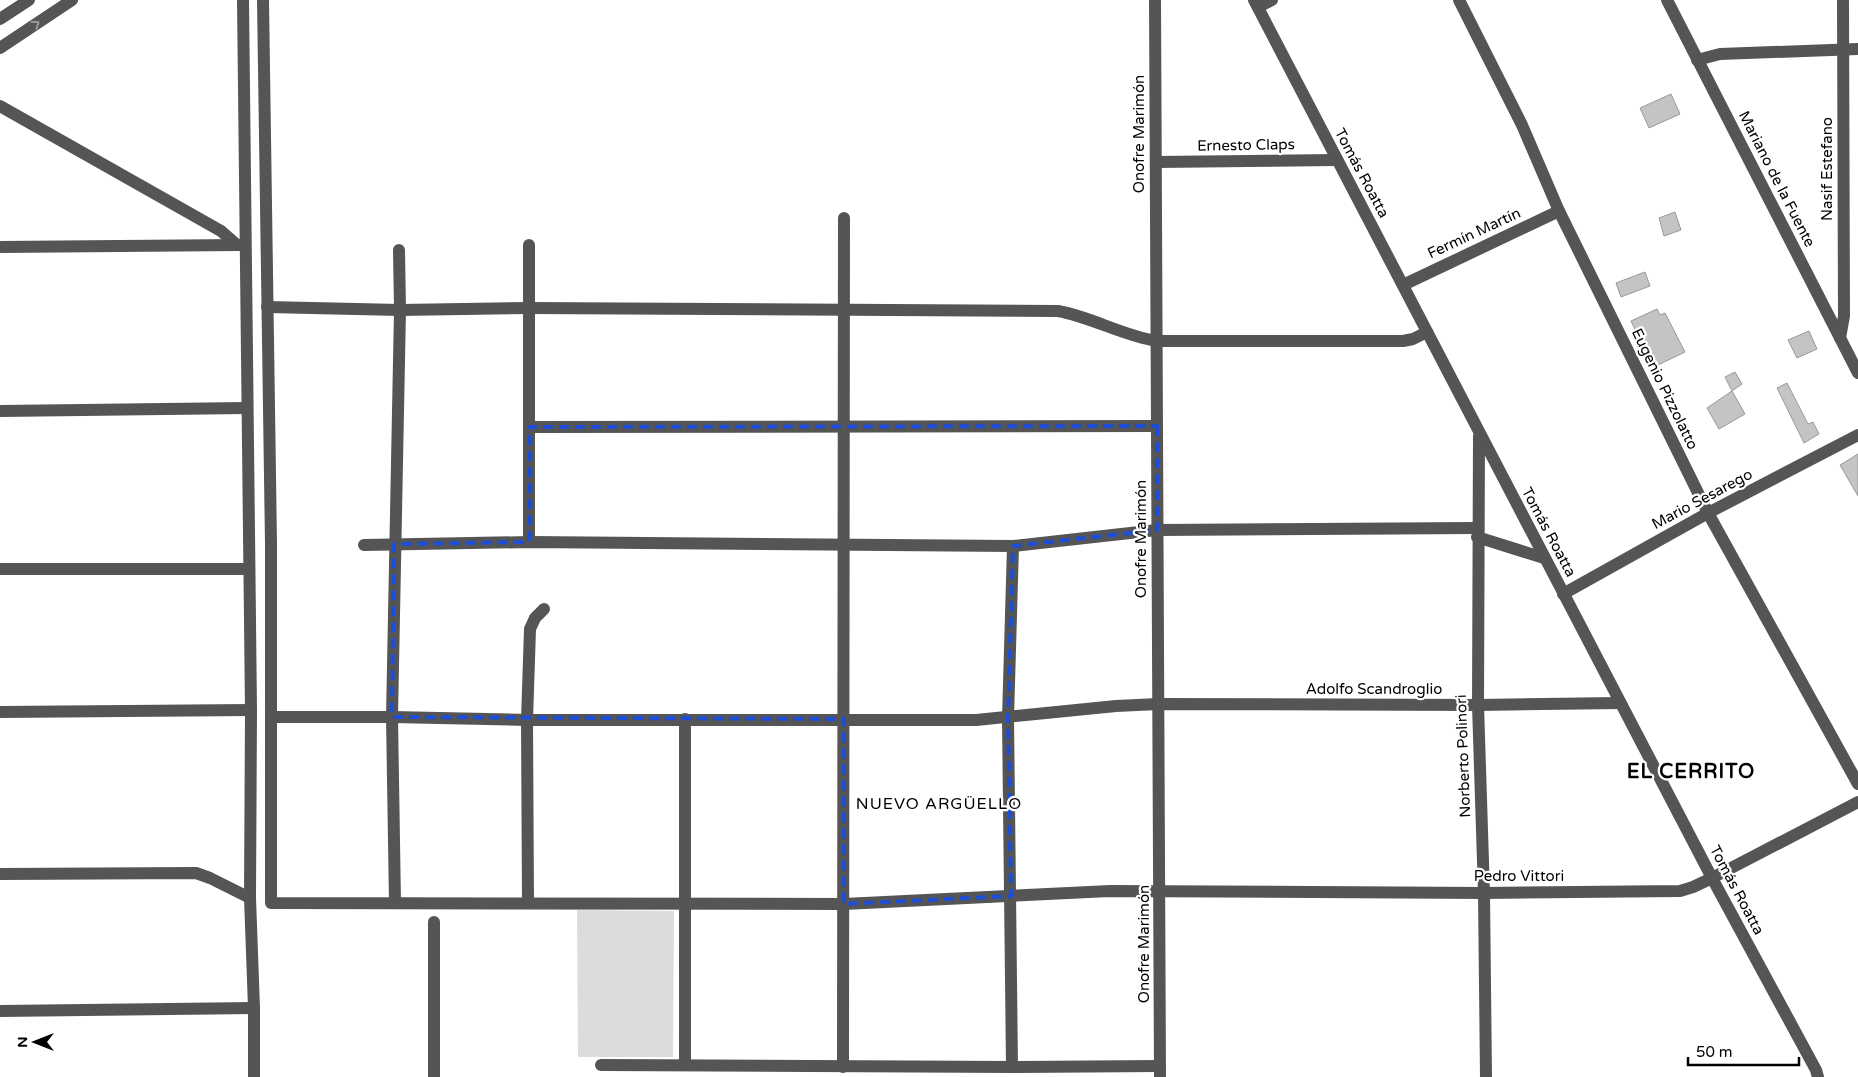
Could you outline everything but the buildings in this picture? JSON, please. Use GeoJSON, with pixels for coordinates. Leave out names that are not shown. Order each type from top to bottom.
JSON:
{"type":"FeatureCollection","features":[{"type":"Feature","properties":{"kind":"street"},"geometry":{"type":"LineString","coordinates":[[0,19],[29,0]]}},
{"type":"Feature","properties":{"kind":"street"},"geometry":{"type":"LineString","coordinates":[[0,48],[72,0]]}},
{"type":"Feature","properties":{"kind":"street"},"geometry":{"type":"LineString","coordinates":[[243,0],[241,245],[247,408],[251,710],[250,898],[254,1008],[254,1077]]}},
{"type":"Feature","properties":{"kind":"street"},"geometry":{"type":"LineString","coordinates":[[263,0],[271,544],[271,717]]}},
{"type":"Feature","properties":{"kind":"street","name":"Onofre Marimón"},"geometry":{"type":"LineString","coordinates":[[1155,0],[1160,1071]]}},
{"type":"Feature","properties":{"kind":"street"},"geometry":{"type":"LineString","coordinates":[[1256,4],[1272,0]]}},
{"type":"Feature","properties":{"kind":"street","name":"Eugenio Pizzolatto"},"geometry":{"type":"LineString","coordinates":[[1459,0],[1522,125],[1560,210],[1708,513],[1858,784]]}},
{"type":"Feature","properties":{"kind":"street","name":"Mariano de la Fuente"},"geometry":{"type":"LineString","coordinates":[[1667,0],[1840,338],[1853,350],[1858,373]]}},
{"type":"Feature","properties":{"kind":"street","name":"Nasif Estefano"},"geometry":{"type":"LineString","coordinates":[[1840,338],[1844,316],[1842,0]]}},
{"type":"Feature","properties":{"kind":"street","name":"Tomás Roatta"},"geometry":{"type":"LineString","coordinates":[[1256,4],[1479,434],[1818,1077]]}},
{"type":"Feature","properties":{"kind":"street"},"geometry":{"type":"LineString","coordinates":[[1697,60],[1720,54],[1858,49]]}},
{"type":"Feature","properties":{"kind":"street"},"geometry":{"type":"LineString","coordinates":[[0,106],[221,231],[241,245]]}},
{"type":"Feature","properties":{"kind":"street","name":"Ernesto Claps"},"geometry":{"type":"LineString","coordinates":[[1156,162],[1337,160]]}},
{"type":"Feature","properties":{"kind":"street","name":"Fermín Martín"},"geometry":{"type":"LineString","coordinates":[[1403,285],[1560,210]]}},
{"type":"Feature","properties":{"kind":"street"},"geometry":{"type":"LineString","coordinates":[[843,1067],[844,218]]}},
{"type":"Feature","properties":{"kind":"street"},"geometry":{"type":"LineString","coordinates":[[0,247],[241,245]]}},
{"type":"Feature","properties":{"kind":"street"},"geometry":{"type":"LineString","coordinates":[[529,245],[529,542]]}},
{"type":"Feature","properties":{"kind":"street"},"geometry":{"type":"LineString","coordinates":[[395,902],[392,717],[400,310],[399,250]]}},
{"type":"Feature","properties":{"kind":"street"},"geometry":{"type":"LineString","coordinates":[[267,308],[1058,311],[1077,314],[1145,339],[1156,340],[1403,341],[1413,339],[1427,332]]}},
{"type":"Feature","properties":{"kind":"street"},"geometry":{"type":"LineString","coordinates":[[0,411],[247,408]]}},
{"type":"Feature","properties":{"kind":"street"},"geometry":{"type":"LineString","coordinates":[[529,427],[1157,426]]}},
{"type":"Feature","properties":{"kind":"street","name":"Norberto Polinori"},"geometry":{"type":"LineString","coordinates":[[1479,434],[1478,705],[1484,893],[1486,1077]]}},
{"type":"Feature","properties":{"kind":"street","name":"Mario Sesarego"},"geometry":{"type":"LineString","coordinates":[[1563,594],[1708,513],[1858,435]]}},
{"type":"Feature","properties":{"kind":"street"},"geometry":{"type":"LineString","coordinates":[[364,544],[529,542],[1013,546],[1157,530],[1478,533],[1544,558]]}},
{"type":"Feature","properties":{"kind":"street"},"geometry":{"type":"LineString","coordinates":[[1012,1067],[1008,718],[1013,546]]}},
{"type":"Feature","properties":{"kind":"street"},"geometry":{"type":"LineString","coordinates":[[0,569],[248,569]]}},
{"type":"Feature","properties":{"kind":"street"},"geometry":{"type":"LineString","coordinates":[[528,902],[527,720],[530,629],[535,618],[544,609]]}},
{"type":"Feature","properties":{"kind":"street","name":"Adolfo Scandroglio"},"geometry":{"type":"LineString","coordinates":[[271,717],[527,720],[976,720],[1116,706],[1158,704],[1478,705],[1620,703]]}},
{"type":"Feature","properties":{"kind":"street"},"geometry":{"type":"LineString","coordinates":[[0,712],[251,710]]}},
{"type":"Feature","properties":{"kind":"street","name":"Pedro Vittori"},"geometry":{"type":"LineString","coordinates":[[271,717],[271,903],[685,902],[844,904],[1160,890],[1484,893],[1680,891],[1693,888],[1858,802]]}},
{"type":"Feature","properties":{"kind":"street"},"geometry":{"type":"LineString","coordinates":[[685,719],[685,1065]]}},
{"type":"Feature","properties":{"kind":"street"},"geometry":{"type":"LineString","coordinates":[[0,874],[196,874],[210,878],[250,898]]}},
{"type":"Feature","properties":{"kind":"street"},"geometry":{"type":"LineString","coordinates":[[434,922],[434,1077]]}},
{"type":"Feature","properties":{"kind":"street"},"geometry":{"type":"LineString","coordinates":[[0,1011],[254,1008]]}},
{"type":"Feature","properties":{"kind":"street"},"geometry":{"type":"LineString","coordinates":[[601,1065],[1012,1067],[1160,1071]]}},
{"type":"Feature","properties":{"kind":"highlighted area"},"geometry":{"type":"Polygon","coordinates":[[[1157,426],[1157,530],[1013,546],[1008,718],[1011,896],[844,904],[844,719],[392,717],[394,544],[529,542],[529,427],[1157,426]]]}},
{"type":"Feature","properties":{"kind":"shaded area"},"geometry":{"type":"Polygon","coordinates":[[[577,910],[674,911],[673,1057],[578,1057],[577,910]]]}},
{"type":"Feature","properties":{"kind":"district","name":"EL CERRITO"},"geometry":{"type":"Point","coordinates":[1691,771]}},
{"type":"Feature","properties":{"kind":"district","name":"NUEVO ARGÜELLO"},"geometry":{"type":"Point","coordinates":[939,803]}}]}
